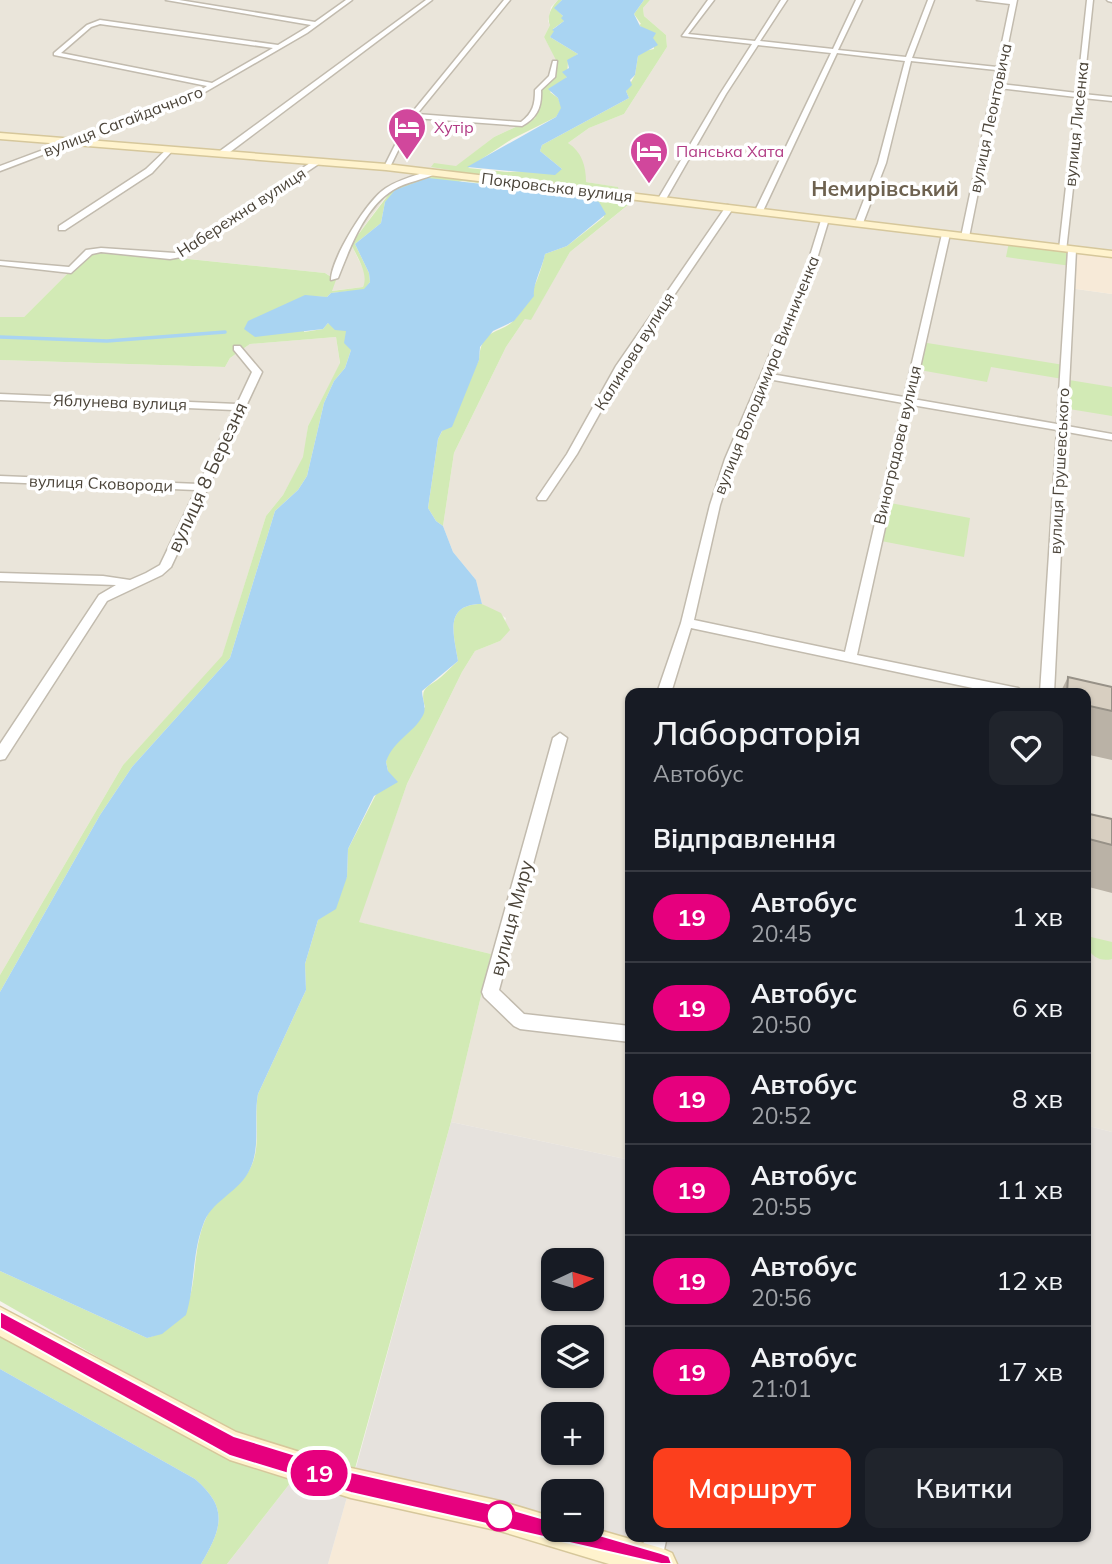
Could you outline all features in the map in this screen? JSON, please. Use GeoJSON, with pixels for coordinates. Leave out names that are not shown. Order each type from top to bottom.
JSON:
{"type":"FeatureCollection","features":[{"type":"Feature","properties":{"kind":"street"},"geometry":{"type":"LineString","coordinates":[[169,0],[316,24]]}},
{"type":"Feature","properties":{"kind":"street"},"geometry":{"type":"LineString","coordinates":[[204,6],[218,0]]}},
{"type":"Feature","properties":{"kind":"street","name":"вулиця Сагайдачного"},"geometry":{"type":"LineString","coordinates":[[0,169],[170,106],[279,47],[349,0]]}},
{"type":"Feature","properties":{"kind":"street"},"geometry":{"type":"LineString","coordinates":[[223,153],[429,0]]}},
{"type":"Feature","properties":{"kind":"street"},"geometry":{"type":"LineString","coordinates":[[386,167],[412,116],[507,0]]}},
{"type":"Feature","properties":{"kind":"street"},"geometry":{"type":"LineString","coordinates":[[710,0],[683,34],[1001,69]]}},
{"type":"Feature","properties":{"kind":"street"},"geometry":{"type":"LineString","coordinates":[[662,199],[723,94],[784,0]]}},
{"type":"Feature","properties":{"kind":"street"},"geometry":{"type":"LineString","coordinates":[[759,211],[859,0]]}},
{"type":"Feature","properties":{"kind":"street"},"geometry":{"type":"LineString","coordinates":[[859,223],[882,163],[909,58],[931,0]]}},
{"type":"Feature","properties":{"kind":"street"},"geometry":{"type":"LineString","coordinates":[[980,0],[1013,2]]}},
{"type":"Feature","properties":{"kind":"street","name":"вулиця Лисенка"},"geometry":{"type":"LineString","coordinates":[[1067,249],[1079,95],[1090,0]]}},
{"type":"Feature","properties":{"kind":"street","name":"вулиця Леонтовича"},"geometry":{"type":"LineString","coordinates":[[965,237],[1013,2]]}},
{"type":"Feature","properties":{"kind":"street"},"geometry":{"type":"LineString","coordinates":[[211,85],[56,54],[89,26],[100,22],[279,47]]}},
{"type":"Feature","properties":{"kind":"street"},"geometry":{"type":"LineString","coordinates":[[412,116],[523,124],[533,117],[539,105],[538,90],[552,77],[555,62]]}},
{"type":"Feature","properties":{"kind":"street"},"geometry":{"type":"LineString","coordinates":[[997,86],[1112,99]]}},
{"type":"Feature","properties":{"kind":"street","name":"Покровська вулиця"},"geometry":{"type":"LineString","coordinates":[[0,136],[435,172],[1112,254]]}},
{"type":"Feature","properties":{"kind":"street"},"geometry":{"type":"LineString","coordinates":[[62,228],[149,172],[170,149]]}},
{"type":"Feature","properties":{"kind":"street","name":"Набережна вулиця"},"geometry":{"type":"LineString","coordinates":[[0,263],[71,270],[89,252],[101,250],[170,257],[178,255],[319,161]]}},
{"type":"Feature","properties":{"kind":"street"},"geometry":{"type":"LineString","coordinates":[[334,278],[349,241],[383,194],[390,188],[435,172]]}},
{"type":"Feature","properties":{"kind":"street","name":"Калинова вулиця"},"geometry":{"type":"LineString","coordinates":[[542,498],[572,454],[621,366],[730,208]]}},
{"type":"Feature","properties":{"kind":"street","name":"вулиця Володимира Винниченка"},"geometry":{"type":"LineString","coordinates":[[666,688],[687,623],[715,505],[730,459],[809,272],[825,219]]}},
{"type":"Feature","properties":{"kind":"street","name":"Виноградова вулиця"},"geometry":{"type":"LineString","coordinates":[[850,657],[946,234]]}},
{"type":"Feature","properties":{"kind":"street","name":"вулиця Грушевського"},"geometry":{"type":"LineString","coordinates":[[1047,688],[1062,428],[1067,249]]}},
{"type":"Feature","properties":{"kind":"street","name":"вулиця 8 Березня"},"geometry":{"type":"LineString","coordinates":[[0,755],[103,598],[113,590],[152,577],[165,567],[257,372],[237,348]]}},
{"type":"Feature","properties":{"kind":"street"},"geometry":{"type":"LineString","coordinates":[[765,376],[1112,437]]}},
{"type":"Feature","properties":{"kind":"street","name":"Яблунева вулиця"},"geometry":{"type":"LineString","coordinates":[[0,397],[239,407]]}},
{"type":"Feature","properties":{"kind":"street","name":"вулиця Сковороди"},"geometry":{"type":"LineString","coordinates":[[0,480],[202,487]]}},
{"type":"Feature","properties":{"kind":"street"},"geometry":{"type":"LineString","coordinates":[[0,577],[103,580],[133,584]]}},
{"type":"Feature","properties":{"kind":"street"},"geometry":{"type":"LineString","coordinates":[[687,623],[995,688]]}},
{"type":"Feature","properties":{"kind":"street","name":"вулиця Миру"},"geometry":{"type":"LineString","coordinates":[[560,738],[490,992],[520,1021],[625,1033]]}},
{"type":"Feature","properties":{"kind":"street"},"geometry":{"type":"LineString","coordinates":[[0,1321],[230,1445],[351,1483],[500,1516],[654,1556]]}},
{"type":"Feature","properties":{"kind":"shaded area"},"geometry":{"type":"Polygon","coordinates":[[[0,0],[558,0],[551,7],[548,21],[550,25],[544,37],[558,62],[554,77],[541,90],[541,105],[535,118],[494,137],[448,173],[392,190],[351,244],[365,273],[366,282],[363,287],[331,291],[334,278],[325,273],[170,257],[89,252],[24,317],[0,317],[0,0]]]}},
{"type":"Feature","properties":{"kind":"shaded area"},"geometry":{"type":"Polygon","coordinates":[[[650,0],[1112,0],[1112,252],[1069,288],[1112,294],[1112,1132],[1091,1127],[1091,688],[625,688],[625,1159],[451,1122],[491,954],[358,922],[407,784],[462,672],[475,651],[500,641],[506,618],[482,604],[476,580],[453,552],[443,526],[454,453],[506,347],[525,319],[531,319],[570,252],[638,197],[619,194],[617,187],[586,182],[568,143],[589,128],[624,114],[667,47],[666,35],[644,16],[643,8],[650,0]]]}},
{"type":"Feature","properties":{"kind":"shaded area"},"geometry":{"type":"Polygon","coordinates":[[[1072,250],[1112,254],[1112,294],[1069,288],[1072,250]]]}},
{"type":"Feature","properties":{"kind":"shaded area"},"geometry":{"type":"Polygon","coordinates":[[[336,337],[340,364],[308,426],[304,457],[283,495],[266,516],[222,657],[123,765],[0,975],[0,360],[225,367],[230,358],[250,344],[336,337]]]}},
{"type":"Feature","properties":{"kind":"shaded area"},"geometry":{"type":"Polygon","coordinates":[[[451,1122],[625,1159],[625,1542],[1091,1542],[1091,1127],[1112,1132],[1112,1564],[650,1564],[569,1542],[604,1542],[604,1479],[541,1479],[541,1534],[351,1483],[328,1564],[227,1564],[302,1468],[352,1482],[451,1122]]]}},
{"type":"Feature","properties":{"kind":"shaded area"},"geometry":{"type":"Polygon","coordinates":[[[351,1483],[541,1534],[541,1542],[569,1542],[650,1564],[328,1564],[351,1483]]]}},
{"type":"Feature","properties":{"kind":"green space"},"geometry":{"type":"Polygon","coordinates":[[[558,0],[562,0],[555,8],[564,21],[553,29],[555,31],[550,37],[578,54],[568,61],[567,77],[550,92],[558,98],[562,108],[556,117],[512,139],[468,168],[507,172],[562,169],[540,151],[542,145],[629,98],[626,91],[635,75],[638,56],[644,51],[654,49],[652,36],[639,25],[641,24],[634,14],[644,0],[650,0],[643,8],[644,16],[666,35],[667,47],[624,114],[589,128],[568,143],[582,160],[586,182],[618,187],[619,194],[639,196],[570,252],[531,320],[525,319],[506,347],[454,453],[443,526],[436,521],[428,508],[438,439],[479,360],[484,341],[510,324],[521,311],[534,288],[545,254],[567,246],[604,217],[599,202],[581,195],[462,181],[385,202],[381,223],[355,244],[369,273],[370,282],[364,290],[331,293],[327,297],[305,296],[304,332],[323,329],[328,323],[346,330],[351,350],[345,368],[334,381],[324,403],[307,476],[298,490],[275,511],[230,658],[132,767],[100,815],[0,992],[0,975],[123,765],[222,656],[266,516],[283,495],[303,457],[308,426],[340,363],[336,337],[250,344],[230,358],[225,367],[0,360],[0,317],[24,317],[89,252],[101,250],[325,273],[336,280],[332,291],[363,287],[365,277],[351,244],[392,190],[435,172],[448,173],[450,170],[431,167],[434,163],[456,166],[494,137],[535,118],[541,105],[541,90],[554,77],[557,62],[544,37],[550,25],[550,12],[558,0]]]}},
{"type":"Feature","properties":{"kind":"green space"},"geometry":{"type":"Polygon","coordinates":[[[1009,242],[1072,250],[1071,266],[1006,257],[1009,242]]]}},
{"type":"Feature","properties":{"kind":"green space"},"geometry":{"type":"Polygon","coordinates":[[[921,342],[1064,365],[1063,379],[991,367],[987,382],[914,369],[921,342]]]}},
{"type":"Feature","properties":{"kind":"green space"},"geometry":{"type":"Polygon","coordinates":[[[1063,379],[1112,387],[1112,416],[1063,408],[1063,379]]]}},
{"type":"Feature","properties":{"kind":"green space"},"geometry":{"type":"Polygon","coordinates":[[[885,502],[970,518],[964,557],[876,540],[885,502]]]}},
{"type":"Feature","properties":{"kind":"green space"},"geometry":{"type":"Polygon","coordinates":[[[482,604],[501,613],[510,630],[500,641],[475,651],[462,672],[407,784],[359,922],[491,954],[451,1122],[351,1483],[302,1468],[227,1564],[201,1564],[214,1540],[219,1519],[213,1499],[206,1490],[195,1479],[0,1369],[0,1321],[150,1387],[0,1301],[0,1271],[147,1338],[167,1329],[180,1318],[188,1304],[200,1234],[207,1216],[218,1201],[245,1177],[254,1159],[258,1094],[306,990],[305,964],[318,920],[347,877],[348,849],[388,771],[388,753],[425,707],[423,695],[426,688],[458,661],[454,632],[456,615],[470,605],[482,604]]]}},
{"type":"Feature","properties":{"kind":"green space"},"geometry":{"type":"Polygon","coordinates":[[[1091,937],[1112,942],[1112,959],[1091,953],[1091,937]]]}},
{"type":"Feature","properties":{"kind":"water"},"geometry":{"type":"Polygon","coordinates":[[[562,0],[644,0],[634,14],[640,26],[656,33],[653,38],[658,45],[638,56],[635,75],[630,80],[632,85],[626,91],[629,98],[542,145],[540,151],[562,169],[555,175],[467,167],[556,117],[561,108],[558,98],[548,89],[567,77],[562,72],[569,68],[567,60],[578,54],[550,37],[554,31],[552,30],[564,21],[561,18],[563,16],[554,8],[562,0]]]}},
{"type":"Feature","properties":{"kind":"water"},"geometry":{"type":"Polygon","coordinates":[[[428,178],[581,195],[599,202],[606,214],[567,246],[545,254],[534,296],[514,321],[493,331],[480,347],[479,360],[452,427],[442,431],[438,439],[428,508],[436,521],[443,526],[453,552],[476,580],[482,604],[470,605],[456,615],[454,632],[458,661],[422,691],[425,708],[421,719],[389,754],[386,762],[388,771],[398,782],[374,796],[348,849],[347,877],[336,909],[318,920],[305,964],[306,990],[258,1094],[256,1144],[252,1164],[243,1180],[212,1210],[203,1225],[186,1315],[162,1334],[147,1338],[0,1271],[0,992],[100,815],[132,767],[230,658],[275,511],[298,490],[307,476],[324,403],[334,381],[345,368],[351,350],[344,343],[346,331],[335,330],[328,323],[323,329],[255,337],[244,329],[248,321],[305,295],[327,297],[331,293],[364,289],[370,282],[369,273],[355,244],[381,223],[385,202],[395,190],[428,178]]]}},
{"type":"Feature","properties":{"kind":"water"},"geometry":{"type":"Polygon","coordinates":[[[0,1369],[195,1479],[213,1499],[219,1519],[214,1540],[201,1564],[0,1564],[0,1369]]]}},
{"type":"Feature","properties":{"kind":"building"},"geometry":{"type":"Polygon","coordinates":[[[1068,677],[1112,687],[1112,711],[1091,706],[1091,688],[1067,688],[1068,677]]]}},
{"type":"Feature","properties":{"kind":"building"},"geometry":{"type":"Polygon","coordinates":[[[1091,814],[1112,819],[1112,845],[1091,840],[1091,814]]]}},
{"type":"Feature","properties":{"kind":"waterway"},"geometry":{"type":"LineString","coordinates":[[0,337],[107,341],[225,332]]}},
{"type":"Feature","properties":{"kind":"bus line","name":"19"},"geometry":{"type":"LineString","coordinates":[[0,1321],[230,1445],[351,1483],[500,1516],[661,1564]]}},
{"type":"Feature","properties":{"kind":"place","name":"Хутір"},"geometry":{"type":"Point","coordinates":[407,161]}},
{"type":"Feature","properties":{"kind":"place","name":"Панська Хата"},"geometry":{"type":"Point","coordinates":[649,185]}},
{"type":"Feature","properties":{"kind":"district","name":"Немирівський"},"geometry":{"type":"Point","coordinates":[885,189]}}]}
